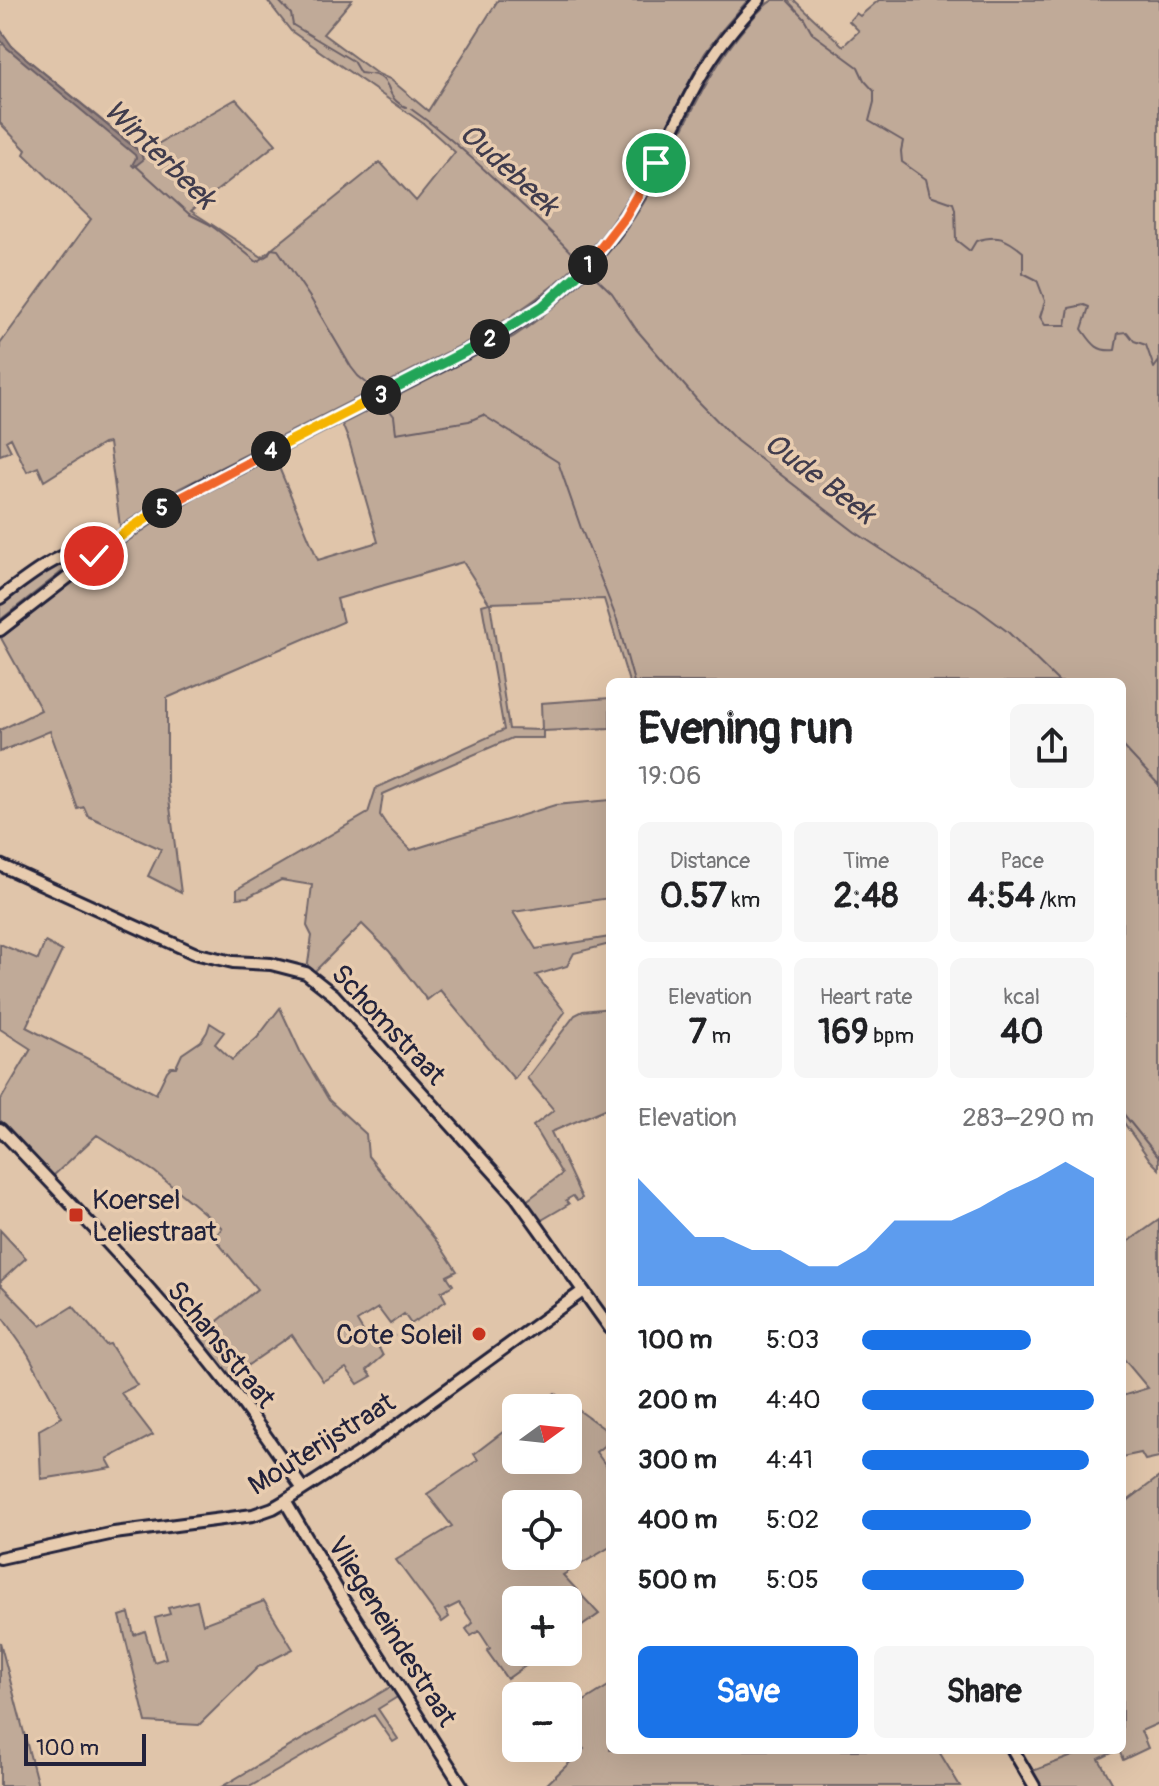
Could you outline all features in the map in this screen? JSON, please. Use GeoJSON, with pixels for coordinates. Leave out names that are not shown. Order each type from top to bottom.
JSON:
{"type":"FeatureCollection","features":[{"type":"Feature","properties":{"kind":"street"},"geometry":{"type":"LineString","coordinates":[[0,630],[133,527],[196,489],[492,339],[554,296],[587,266],[617,230],[643,188],[704,69],[731,31],[759,0]]}},
{"type":"Feature","properties":{"kind":"street"},"geometry":{"type":"LineString","coordinates":[[0,598],[41,569],[74,551],[86,548],[94,556]]}},
{"type":"Feature","properties":{"kind":"street","name":"Schomstraat"},"geometry":{"type":"LineString","coordinates":[[0,865],[194,953],[233,962],[288,967],[315,979],[334,995],[517,1198],[606,1323]]}},
{"type":"Feature","properties":{"kind":"street","name":"Schansstraat"},"geometry":{"type":"LineString","coordinates":[[0,1129],[110,1246],[194,1342],[303,1489]]}},
{"type":"Feature","properties":{"kind":"street","name":"Mouterijstraat"},"geometry":{"type":"LineString","coordinates":[[0,1558],[114,1533],[253,1515],[273,1508],[384,1436],[583,1291]]}},
{"type":"Feature","properties":{"kind":"street","name":"Vliegeneindestraat"},"geometry":{"type":"LineString","coordinates":[[285,1501],[341,1596],[462,1786]]}},
{"type":"Feature","properties":{"kind":"street"},"geometry":{"type":"LineString","coordinates":[[1015,1754],[1034,1786]]}},
{"type":"Feature","properties":{"kind":"shaded area"},"geometry":{"type":"Polygon","coordinates":[[[267,0],[352,0],[323,34],[376,73],[390,79],[428,111],[498,0],[748,0],[705,53],[622,207],[587,253],[550,288],[481,335],[180,488],[120,526],[109,443],[44,481],[38,467],[27,472],[11,438],[6,441],[11,451],[0,455],[0,344],[91,219],[24,154],[26,150],[0,123],[0,46],[6,42],[142,153],[236,99],[276,144],[191,211],[262,257],[380,162],[416,201],[455,152],[424,124],[291,31],[267,0]]]}},
{"type":"Feature","properties":{"kind":"shaded area"},"geometry":{"type":"Polygon","coordinates":[[[773,0],[794,0],[843,46],[859,31],[849,21],[856,13],[860,16],[879,0],[1159,0],[1159,1169],[1126,1126],[1126,678],[628,678],[604,599],[490,603],[509,729],[542,730],[541,703],[606,698],[606,728],[543,731],[543,738],[512,738],[383,794],[380,815],[411,850],[555,805],[606,800],[606,899],[513,912],[536,949],[606,938],[606,945],[574,953],[567,966],[536,975],[565,1012],[514,1079],[440,990],[427,1000],[389,951],[362,924],[313,973],[307,970],[312,936],[307,926],[312,885],[281,880],[248,897],[237,898],[237,889],[368,813],[376,788],[504,730],[482,605],[489,603],[463,562],[337,599],[343,622],[167,698],[167,783],[181,893],[148,876],[161,849],[88,816],[84,807],[78,809],[50,731],[0,752],[0,730],[41,710],[1,638],[115,550],[198,497],[275,458],[318,560],[378,542],[342,424],[513,337],[586,278],[630,224],[656,182],[716,67],[765,5],[773,0]]]}},
{"type":"Feature","properties":{"kind":"shaded area"},"geometry":{"type":"Polygon","coordinates":[[[0,29],[12,46],[141,153],[143,160],[134,167],[135,155],[6,47],[0,39],[0,29]]]}},
{"type":"Feature","properties":{"kind":"shaded area"},"geometry":{"type":"Polygon","coordinates":[[[75,554],[82,556],[0,620],[0,601],[75,554]]]}},
{"type":"Feature","properties":{"kind":"shaded area"},"geometry":{"type":"Polygon","coordinates":[[[45,942],[62,951],[26,1027],[156,1094],[167,1071],[176,1067],[182,1054],[201,1041],[210,1023],[224,1032],[215,1044],[232,1060],[257,1038],[280,1008],[300,1051],[329,1100],[366,1134],[368,1156],[457,1271],[447,1276],[453,1285],[441,1292],[446,1301],[411,1324],[404,1314],[390,1324],[378,1308],[357,1321],[370,1343],[390,1332],[394,1336],[379,1348],[383,1356],[367,1370],[372,1376],[358,1384],[346,1368],[323,1381],[292,1335],[229,1378],[196,1339],[257,1289],[214,1238],[222,1228],[155,1172],[97,1135],[52,1177],[0,1120],[0,1101],[31,1049],[0,1029],[0,944],[38,960],[45,942]]]}},
{"type":"Feature","properties":{"kind":"shaded area"},"geometry":{"type":"Polygon","coordinates":[[[606,1008],[606,1109],[551,1132],[582,1198],[577,1201],[573,1196],[566,1200],[569,1204],[540,1221],[525,1202],[562,1174],[533,1126],[554,1110],[527,1078],[575,1015],[606,1008]]]}},
{"type":"Feature","properties":{"kind":"shaded area"},"geometry":{"type":"Polygon","coordinates":[[[1159,1220],[1159,1457],[1145,1460],[1141,1453],[1126,1456],[1126,1395],[1148,1388],[1126,1362],[1126,1243],[1159,1220]]]}},
{"type":"Feature","properties":{"kind":"shaded area"},"geometry":{"type":"Polygon","coordinates":[[[0,1230],[26,1258],[0,1282],[0,1230]]]}},
{"type":"Feature","properties":{"kind":"shaded area"},"geometry":{"type":"Polygon","coordinates":[[[0,1284],[41,1326],[73,1306],[106,1345],[110,1344],[137,1385],[121,1393],[153,1435],[107,1459],[112,1468],[41,1479],[39,1430],[62,1417],[28,1354],[0,1314],[0,1284]]]}},
{"type":"Feature","properties":{"kind":"shaded area"},"geometry":{"type":"Polygon","coordinates":[[[582,1413],[606,1430],[606,1444],[596,1452],[606,1466],[606,1549],[582,1564],[582,1490],[502,1490],[502,1570],[571,1570],[563,1575],[573,1586],[502,1586],[502,1666],[525,1666],[507,1679],[487,1651],[490,1648],[479,1631],[471,1636],[466,1629],[473,1623],[459,1603],[445,1610],[449,1617],[442,1622],[396,1560],[452,1526],[427,1494],[478,1460],[474,1454],[502,1433],[502,1474],[582,1474],[582,1413]]]}},
{"type":"Feature","properties":{"kind":"shaded area"},"geometry":{"type":"Polygon","coordinates":[[[1159,1477],[1159,1723],[1141,1731],[1148,1748],[1123,1760],[1121,1754],[1126,1754],[1126,1502],[1159,1477]]]}},
{"type":"Feature","properties":{"kind":"shaded area"},"geometry":{"type":"Polygon","coordinates":[[[582,1596],[599,1614],[582,1626],[582,1596]]]}},
{"type":"Feature","properties":{"kind":"shaded area"},"geometry":{"type":"Polygon","coordinates":[[[197,1601],[203,1624],[264,1601],[293,1649],[258,1667],[199,1725],[146,1722],[120,1616],[129,1613],[134,1635],[145,1631],[154,1662],[166,1658],[155,1618],[170,1614],[168,1608],[197,1601]]]}},
{"type":"Feature","properties":{"kind":"shaded area"},"geometry":{"type":"Polygon","coordinates":[[[0,1642],[38,1786],[0,1786],[0,1642]]]}},
{"type":"Feature","properties":{"kind":"shaded area"},"geometry":{"type":"Polygon","coordinates":[[[392,1686],[399,1696],[378,1709],[398,1739],[393,1742],[374,1715],[251,1786],[223,1786],[392,1686]]]}},
{"type":"Feature","properties":{"kind":"shaded area"},"geometry":{"type":"Polygon","coordinates":[[[606,1687],[606,1754],[940,1754],[960,1786],[545,1786],[570,1762],[582,1762],[582,1702],[606,1687]]]}},
{"type":"Feature","properties":{"kind":"shaded area"},"geometry":{"type":"Polygon","coordinates":[[[1110,1754],[1099,1759],[1114,1786],[1038,1786],[1030,1772],[1075,1755],[1110,1754]]]}},
{"type":"Feature","properties":{"kind":"waterway","name":"Oudebeek"},"geometry":{"type":"LineString","coordinates":[[278,0],[291,14],[293,25],[353,61],[360,73],[380,77],[395,100],[406,107]]}},
{"type":"Feature","properties":{"kind":"waterway"},"geometry":{"type":"LineString","coordinates":[[787,0],[804,18],[813,34],[858,67],[874,91],[869,121],[903,141],[902,162],[926,179],[930,195],[953,203],[956,240],[970,251],[976,241],[1001,239],[1023,252],[1023,273],[1037,280],[1045,301],[1040,317],[1045,325],[1066,325],[1069,308],[1084,305],[1089,307],[1082,329],[1095,346],[1115,350],[1118,333],[1127,332],[1134,341],[1146,345],[1154,368],[1159,361]]}},
{"type":"Feature","properties":{"kind":"waterway","name":"Oudebeek"},"geometry":{"type":"LineString","coordinates":[[411,109],[469,156],[578,260]]}},
{"type":"Feature","properties":{"kind":"waterway","name":"Winterbeek"},"geometry":{"type":"LineString","coordinates":[[135,165],[189,214],[209,224],[257,262],[271,249],[278,250],[351,367],[374,389]]}},
{"type":"Feature","properties":{"kind":"waterway","name":"Oude Beek"},"geometry":{"type":"LineString","coordinates":[[589,271],[612,293],[636,329],[697,400],[737,441],[855,532],[976,608],[1008,632],[1055,678]]}},
{"type":"Feature","properties":{"kind":"waterway","name":"Winterbeek"},"geometry":{"type":"LineString","coordinates":[[383,402],[394,416],[396,433],[469,421],[483,415],[558,462],[617,620],[633,678]]}},
{"type":"Feature","properties":{"kind":"waterway","name":"Oude Beek"},"geometry":{"type":"LineString","coordinates":[[1126,749],[1159,785]]}},
{"type":"Feature","properties":{"kind":"waterway","name":"Winterbeek"},"geometry":{"type":"LineString","coordinates":[[1126,1117],[1159,1158]]}},
{"type":"Feature","properties":{"kind":"place","name":"Koersel Leliestraat"},"geometry":{"type":"Point","coordinates":[76,1215]}},
{"type":"Feature","properties":{"kind":"place","name":"Cote Soleil"},"geometry":{"type":"Point","coordinates":[479,1334]}},
{"type":"Feature","properties":{"kind":"route"},"geometry":{"type":"LineString","coordinates":[[94,556],[133,527],[196,489],[492,339],[543,306],[587,266],[617,230],[656,163]]}}]}
